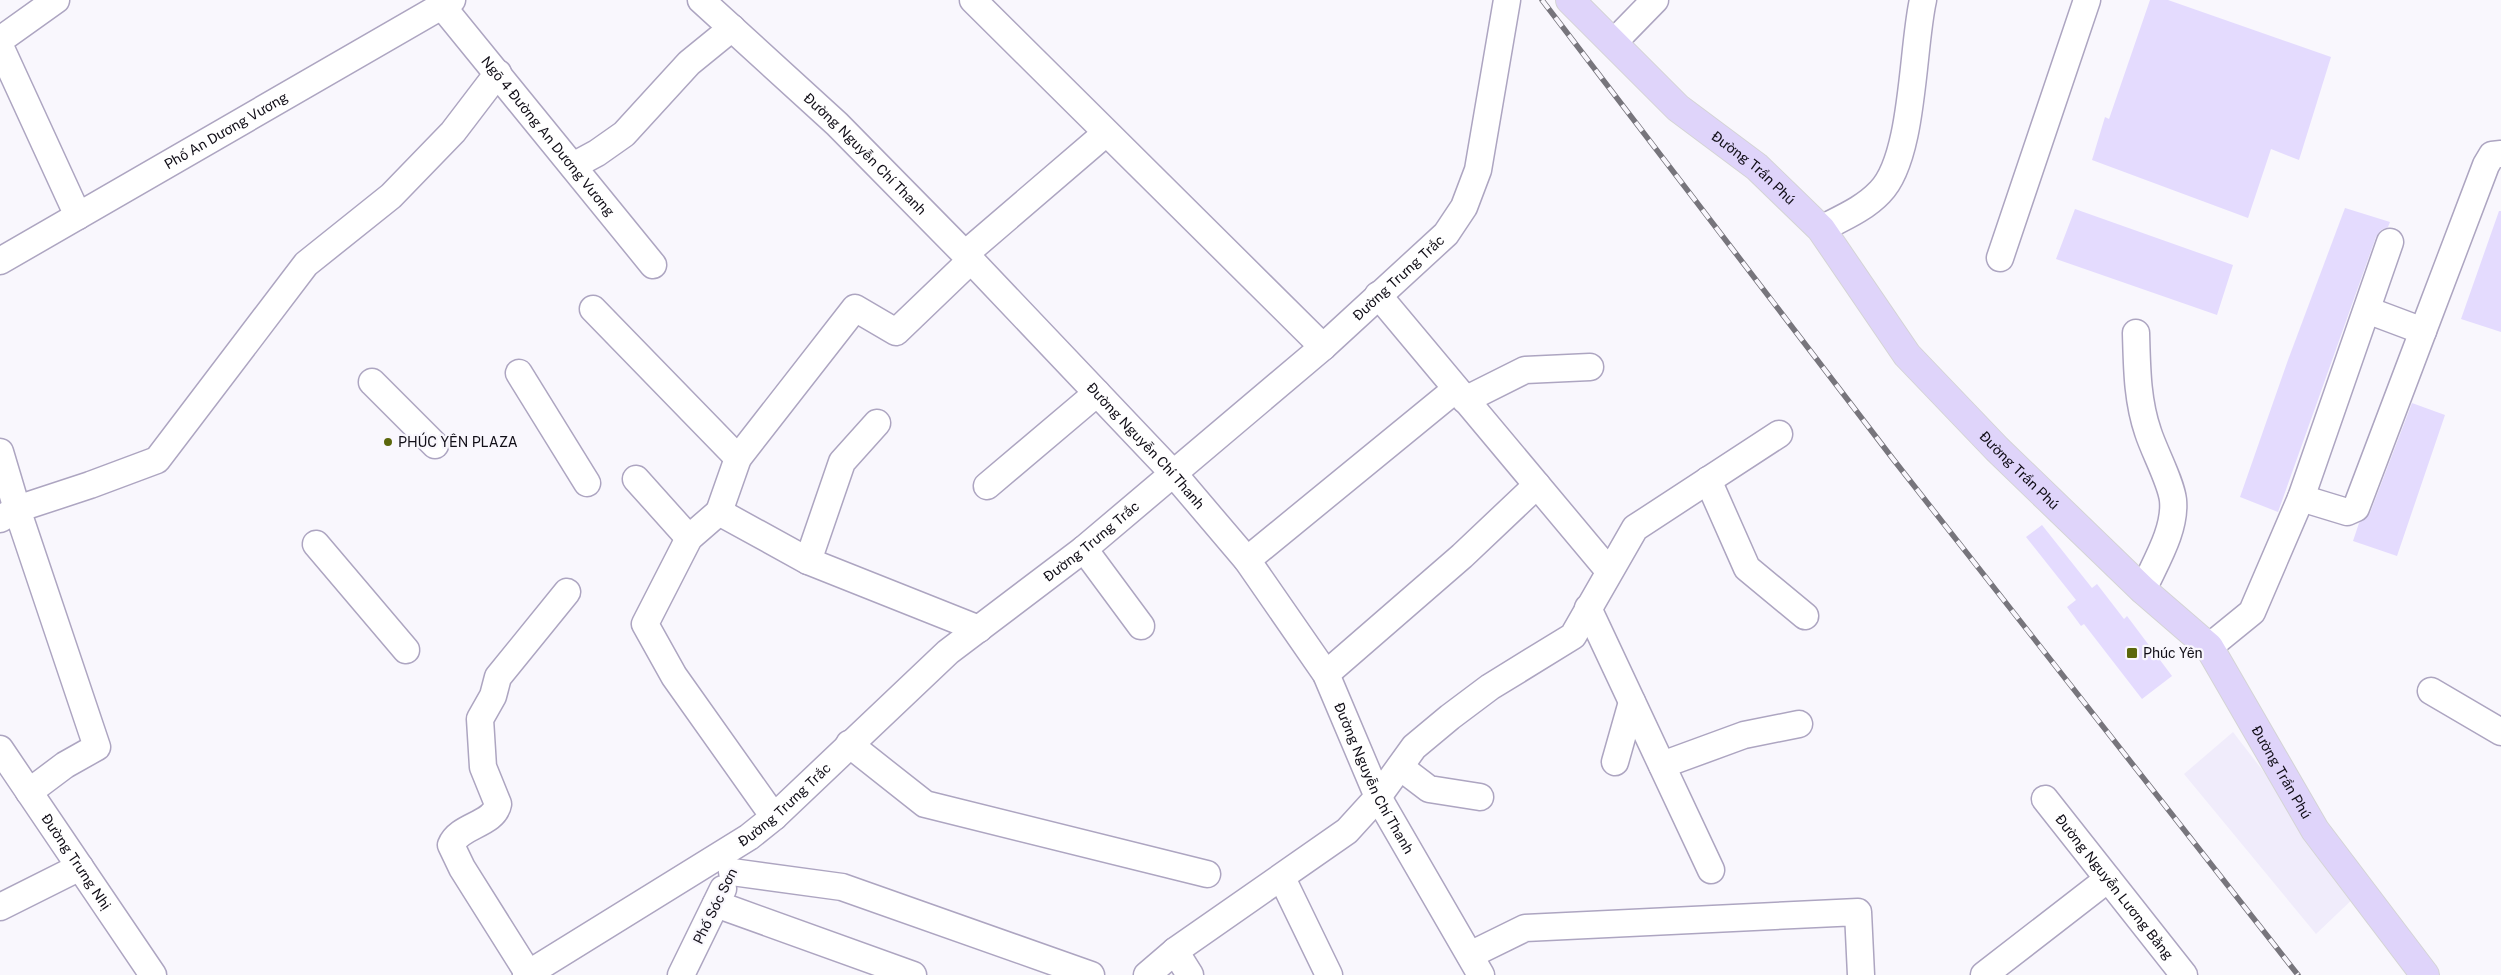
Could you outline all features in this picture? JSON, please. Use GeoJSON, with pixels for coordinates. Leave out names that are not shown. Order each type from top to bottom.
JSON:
{"type":"FeatureCollection","features":[{"type":"Feature","properties":{"kind":"main road","name":"Đường Trần Phú"},"geometry":{"type":"LineString","coordinates":[[1570,0],[1678,108],[1758,167],[1821,229],[1907,355],[1997,449],[2143,590],[2209,647],[2315,830],[2425,975]]}},
{"type":"Feature","properties":{"kind":"street"},"geometry":{"type":"LineString","coordinates":[[0,40],[56,0]]}},
{"type":"Feature","properties":{"kind":"street","name":"Đường Nguyễn Chí Thanh"},"geometry":{"type":"LineString","coordinates":[[702,0],[837,124],[968,257],[1172,473],[1246,560],[1326,674],[1378,798],[1476,965]]}},
{"type":"Feature","properties":{"kind":"street"},"geometry":{"type":"LineString","coordinates":[[973,0],[1323,347]]}},
{"type":"Feature","properties":{"kind":"street","name":"Đường Trưng Trắc"},"geometry":{"type":"LineString","coordinates":[[527,974],[749,837],[774,817],[948,652],[1084,549],[1323,347],[1446,234],[1464,207],[1478,170],[1507,0]]}},
{"type":"Feature","properties":{"kind":"street"},"geometry":{"type":"LineString","coordinates":[[1613,43],[1655,0]]}},
{"type":"Feature","properties":{"kind":"street"},"geometry":{"type":"LineString","coordinates":[[1821,229],[1866,204],[1882,191],[1895,168],[1910,101],[1923,0]]}},
{"type":"Feature","properties":{"kind":"street"},"geometry":{"type":"LineString","coordinates":[[2000,258],[2087,0]]}},
{"type":"Feature","properties":{"kind":"street","name":"Ngõ 4 Đường An Dương Vương"},"geometry":{"type":"LineString","coordinates":[[447,3],[498,73],[653,265]]}},
{"type":"Feature","properties":{"kind":"street","name":"Phố An Dương Vương"},"geometry":{"type":"LineString","coordinates":[[0,260],[447,3]]}},
{"type":"Feature","properties":{"kind":"street"},"geometry":{"type":"LineString","coordinates":[[573,166],[597,153],[624,134],[689,63],[732,28]]}},
{"type":"Feature","properties":{"kind":"street"},"geometry":{"type":"LineString","coordinates":[[0,46],[78,216]]}},
{"type":"Feature","properties":{"kind":"street"},"geometry":{"type":"LineString","coordinates":[[8,514],[156,460],[306,264],[391,196],[453,132],[498,73]]}},
{"type":"Feature","properties":{"kind":"street"},"geometry":{"type":"LineString","coordinates":[[774,817],[674,676],[645,624],[689,538],[718,512],[738,458],[855,308],[896,332],[968,257],[1106,133]]}},
{"type":"Feature","properties":{"kind":"street"},"geometry":{"type":"LineString","coordinates":[[2302,498],[2347,512],[2356,508],[2486,165],[2492,155],[2501,154]]}},
{"type":"Feature","properties":{"kind":"street"},"geometry":{"type":"LineString","coordinates":[[2209,647],[2252,612],[2302,498],[2390,242]]}},
{"type":"Feature","properties":{"kind":"street"},"geometry":{"type":"LineString","coordinates":[[1378,295],[1609,571]]}},
{"type":"Feature","properties":{"kind":"street"},"geometry":{"type":"LineString","coordinates":[[593,309],[738,458]]}},
{"type":"Feature","properties":{"kind":"street"},"geometry":{"type":"LineString","coordinates":[[2368,310],[2423,332]]}},
{"type":"Feature","properties":{"kind":"street"},"geometry":{"type":"LineString","coordinates":[[2136,334],[2139,399],[2148,431],[2173,499],[2173,513],[2165,543],[2143,590]]}},
{"type":"Feature","properties":{"kind":"street"},"geometry":{"type":"LineString","coordinates":[[1246,560],[1461,395],[1525,370],[1590,367]]}},
{"type":"Feature","properties":{"kind":"street"},"geometry":{"type":"LineString","coordinates":[[518,373],[587,483]]}},
{"type":"Feature","properties":{"kind":"street"},"geometry":{"type":"LineString","coordinates":[[372,382],[435,445]]}},
{"type":"Feature","properties":{"kind":"street"},"geometry":{"type":"LineString","coordinates":[[987,486],[1097,393]]}},
{"type":"Feature","properties":{"kind":"street"},"geometry":{"type":"LineString","coordinates":[[808,561],[842,462],[877,423]]}},
{"type":"Feature","properties":{"kind":"street"},"geometry":{"type":"LineString","coordinates":[[1147,975],[1176,951],[1347,831],[1378,798],[1414,747],[1458,711],[1490,687],[1572,636],[1636,528],[1779,434]]}},
{"type":"Feature","properties":{"kind":"street"},"geometry":{"type":"LineString","coordinates":[[0,452],[8,514],[97,747],[65,765],[29,792]]}},
{"type":"Feature","properties":{"kind":"street"},"geometry":{"type":"LineString","coordinates":[[636,479],[689,538]]}},
{"type":"Feature","properties":{"kind":"street"},"geometry":{"type":"LineString","coordinates":[[1708,480],[1747,568],[1805,616]]}},
{"type":"Feature","properties":{"kind":"street"},"geometry":{"type":"LineString","coordinates":[[1326,674],[1462,556],[1537,486]]}},
{"type":"Feature","properties":{"kind":"street"},"geometry":{"type":"LineString","coordinates":[[718,512],[808,561],[979,629]]}},
{"type":"Feature","properties":{"kind":"street"},"geometry":{"type":"LineString","coordinates":[[316,544],[406,650]]}},
{"type":"Feature","properties":{"kind":"street"},"geometry":{"type":"LineString","coordinates":[[1084,549],[1141,626]]}},
{"type":"Feature","properties":{"kind":"street"},"geometry":{"type":"LineString","coordinates":[[527,974],[462,868],[451,845],[461,833],[492,815],[498,808],[483,767],[480,719],[493,696],[498,677],[567,592]]}},
{"type":"Feature","properties":{"kind":"street"},"geometry":{"type":"LineString","coordinates":[[1588,608],[1711,870]]}},
{"type":"Feature","properties":{"kind":"street"},"geometry":{"type":"LineString","coordinates":[[2431,691],[2501,732]]}},
{"type":"Feature","properties":{"kind":"street"},"geometry":{"type":"LineString","coordinates":[[1614,762],[1632,702]]}},
{"type":"Feature","properties":{"kind":"street"},"geometry":{"type":"LineString","coordinates":[[1662,765],[1744,735],[1799,724]]}},
{"type":"Feature","properties":{"kind":"street"},"geometry":{"type":"LineString","coordinates":[[849,744],[926,804],[1207,874]]}},
{"type":"Feature","properties":{"kind":"street","name":"Đường Trưng Nhị"},"geometry":{"type":"LineString","coordinates":[[0,749],[153,975]]}},
{"type":"Feature","properties":{"kind":"street"},"geometry":{"type":"LineString","coordinates":[[1400,767],[1430,789],[1480,797]]}},
{"type":"Feature","properties":{"kind":"street","name":"Đường Nguyễn Lương Bằng"},"geometry":{"type":"LineString","coordinates":[[2045,800],[2184,975]]}},
{"type":"Feature","properties":{"kind":"street","name":"Phố Sóc Sơn"},"geometry":{"type":"LineString","coordinates":[[681,975],[749,837]]}},
{"type":"Feature","properties":{"kind":"street"},"geometry":{"type":"LineString","coordinates":[[0,907],[80,867]]}},
{"type":"Feature","properties":{"kind":"street"},"geometry":{"type":"LineString","coordinates":[[732,872],[842,887],[1091,975]]}},
{"type":"Feature","properties":{"kind":"street"},"geometry":{"type":"LineString","coordinates":[[1282,878],[1329,975]]}},
{"type":"Feature","properties":{"kind":"street"},"geometry":{"type":"LineString","coordinates":[[1988,974],[2108,879]]}},
{"type":"Feature","properties":{"kind":"street"},"geometry":{"type":"LineString","coordinates":[[716,904],[913,975]]}},
{"type":"Feature","properties":{"kind":"street"},"geometry":{"type":"LineString","coordinates":[[1476,965],[1525,928],[1858,912],[1861,975]]}},
{"type":"Feature","properties":{"kind":"street"},"geometry":{"type":"LineString","coordinates":[[1176,951],[1190,975]]}},
{"type":"Feature","properties":{"kind":"shaded area"},"geometry":{"type":"Polygon","coordinates":[[[2233,732],[2358,894],[2316,934],[2184,774],[2233,732]]]}},
{"type":"Feature","properties":{"kind":"building"},"geometry":{"type":"Polygon","coordinates":[[[2150,0],[2168,0],[2331,57],[2299,160],[2271,149],[2248,218],[2092,160],[2105,117],[2109,119],[2150,0]]]}},
{"type":"Feature","properties":{"kind":"building"},"geometry":{"type":"Polygon","coordinates":[[[2345,208],[2390,222],[2388,227],[2381,230],[2376,237],[2278,512],[2240,497],[2288,360],[2345,208]]]}},
{"type":"Feature","properties":{"kind":"building"},"geometry":{"type":"Polygon","coordinates":[[[2075,209],[2233,265],[2217,315],[2056,259],[2075,209]]]}},
{"type":"Feature","properties":{"kind":"building"},"geometry":{"type":"Polygon","coordinates":[[[2499,211],[2501,211],[2501,332],[2461,319],[2499,211]]]}},
{"type":"Feature","properties":{"kind":"building"},"geometry":{"type":"Polygon","coordinates":[[[2412,403],[2445,415],[2397,556],[2353,541],[2359,523],[2370,513],[2412,403]]]}},
{"type":"Feature","properties":{"kind":"building"},"geometry":{"type":"Polygon","coordinates":[[[2042,525],[2092,588],[2097,584],[2124,619],[2127,616],[2172,676],[2142,699],[2084,624],[2081,626],[2067,607],[2076,600],[2026,537],[2042,525]]]}},
{"type":"Feature","properties":{"kind":"railway"},"geometry":{"type":"LineString","coordinates":[[1542,0],[1893,459],[2298,975]]}},
{"type":"Feature","properties":{"kind":"place","name":"PHÚC YÊN PLAZA"},"geometry":{"type":"Point","coordinates":[388,442]}},
{"type":"Feature","properties":{"kind":"place","name":"Phúc Yên"},"geometry":{"type":"Point","coordinates":[2132,653]}}]}
